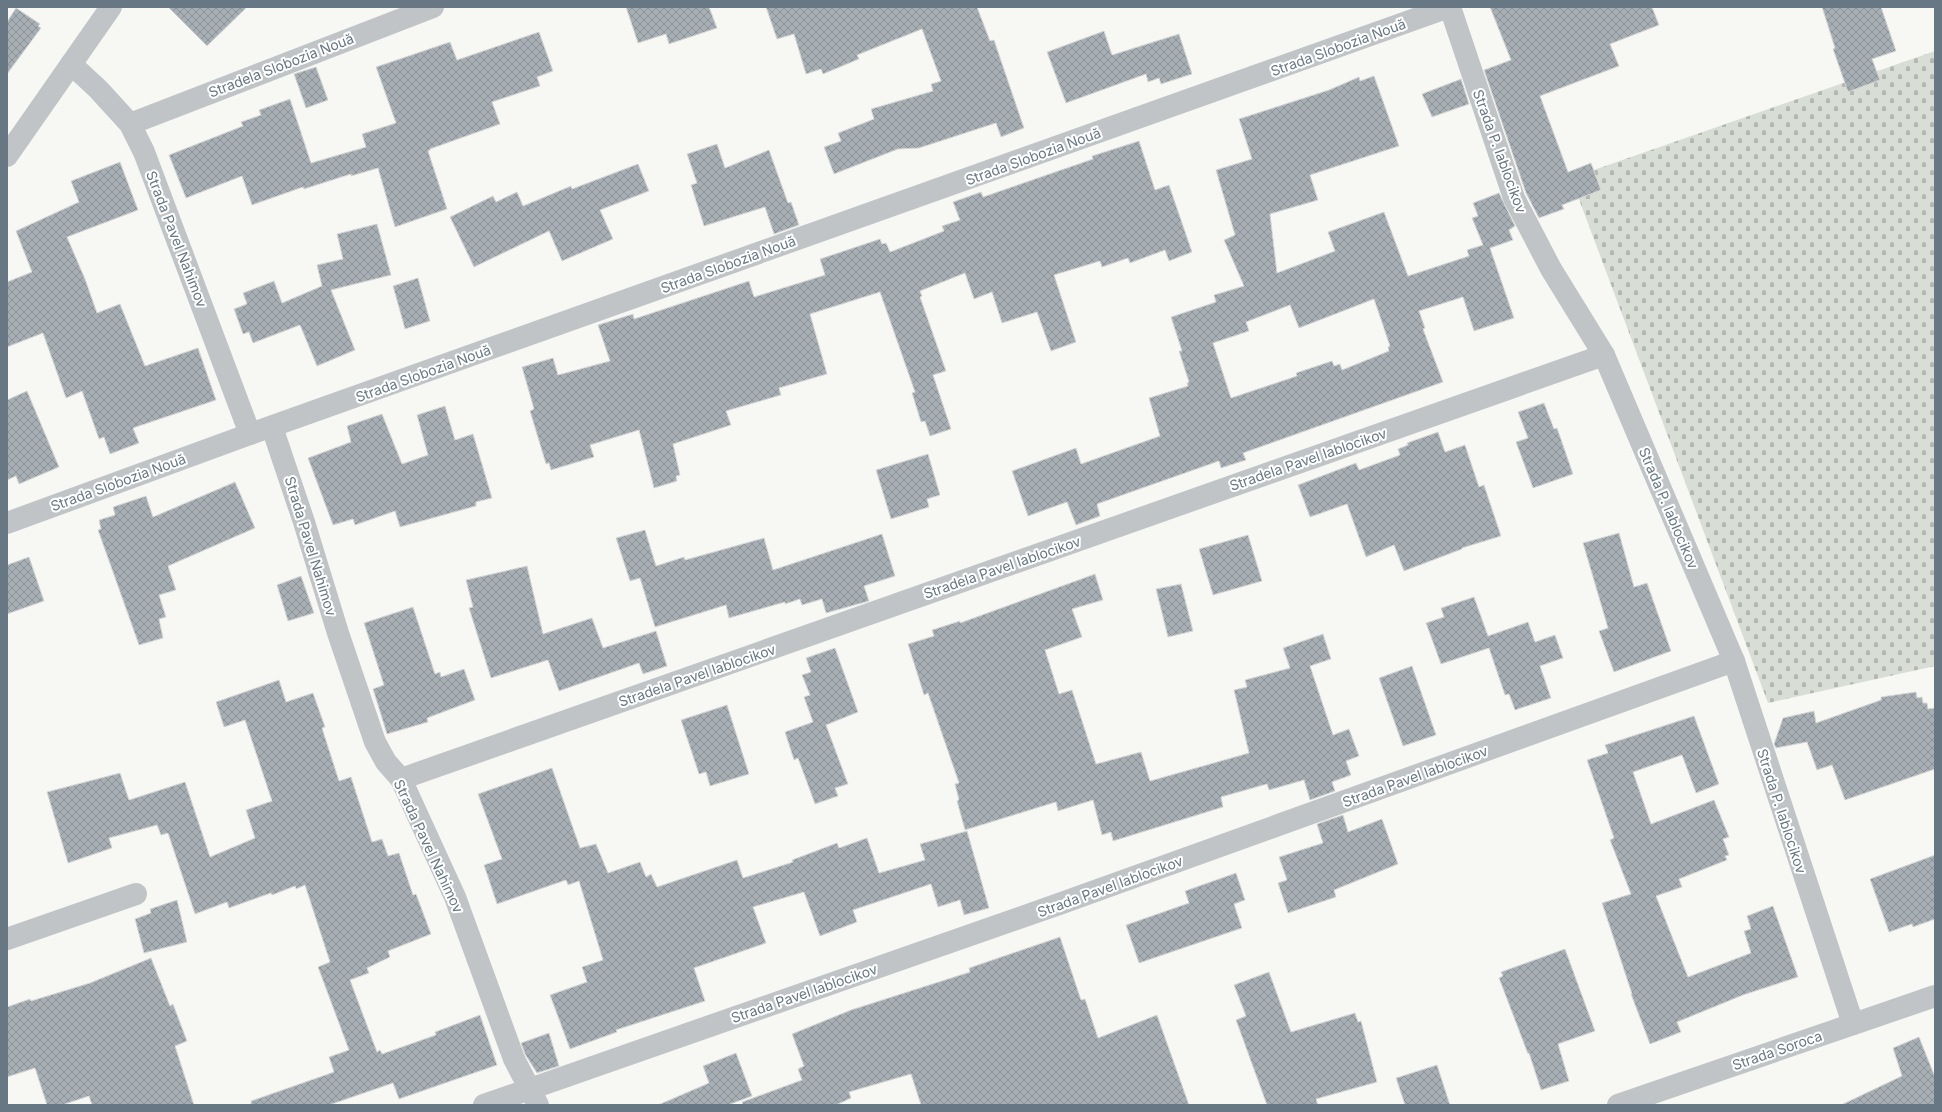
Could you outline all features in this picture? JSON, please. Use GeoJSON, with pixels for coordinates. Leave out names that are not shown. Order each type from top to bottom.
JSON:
{"type":"FeatureCollection","features":[{"type":"Feature","properties":{"kind":"street"},"geometry":{"type":"LineString","coordinates":[[7,156],[110,7]]}},
{"type":"Feature","properties":{"kind":"street","name":"Stradela Slobozia Nouă"},"geometry":{"type":"LineString","coordinates":[[130,124],[432,7]]}},
{"type":"Feature","properties":{"kind":"street","name":"Strada P. Iablocikov"},"geometry":{"type":"LineString","coordinates":[[1449,7],[1514,198],[1551,269],[1604,355],[1734,661],[1853,1024]]}},
{"type":"Feature","properties":{"kind":"street","name":"Strada Slobozia Nouă"},"geometry":{"type":"LineString","coordinates":[[7,523],[250,434],[1449,7]]}},
{"type":"Feature","properties":{"kind":"street","name":"Strada Pavel Nahimov"},"geometry":{"type":"LineString","coordinates":[[71,64],[98,89],[130,124],[159,190],[250,434]]}},
{"type":"Feature","properties":{"kind":"street","name":"Stradela Pavel Iablocikov"},"geometry":{"type":"LineString","coordinates":[[401,780],[1604,355]]}},
{"type":"Feature","properties":{"kind":"street","name":"Strada Pavel Nahimov"},"geometry":{"type":"LineString","coordinates":[[272,427],[304,522],[338,633],[375,742],[386,762],[401,780],[455,898],[514,1058],[534,1097]]}},
{"type":"Feature","properties":{"kind":"street","name":"Strada Pavel Iablocikov"},"geometry":{"type":"LineString","coordinates":[[484,1105],[534,1097],[1066,902],[1734,661]]}},
{"type":"Feature","properties":{"kind":"street"},"geometry":{"type":"LineString","coordinates":[[7,939],[136,894]]}},
{"type":"Feature","properties":{"kind":"street","name":"Strada Soroca"},"geometry":{"type":"LineString","coordinates":[[1618,1105],[1935,996]]}},
{"type":"Feature","properties":{"kind":"green space"},"geometry":{"type":"Polygon","coordinates":[[[1935,51],[1935,666],[1768,703],[1571,178],[1935,51]]]}},
{"type":"Feature","properties":{"kind":"building"},"geometry":{"type":"Polygon","coordinates":[[[168,7],[247,7],[207,46],[168,7]]]}},
{"type":"Feature","properties":{"kind":"building"},"geometry":{"type":"Polygon","coordinates":[[[626,7],[709,7],[717,28],[669,44],[666,34],[638,43],[626,7]]]}},
{"type":"Feature","properties":{"kind":"building"},"geometry":{"type":"Polygon","coordinates":[[[766,7],[977,7],[990,41],[994,40],[1024,128],[1001,137],[996,123],[919,148],[898,149],[834,174],[824,147],[841,141],[838,133],[874,119],[871,109],[933,91],[931,84],[941,81],[922,29],[857,55],[859,59],[823,74],[821,69],[806,74],[794,34],[777,39],[766,7]]]}},
{"type":"Feature","properties":{"kind":"building"},"geometry":{"type":"Polygon","coordinates":[[[1490,7],[1652,7],[1659,25],[1610,44],[1619,66],[1540,96],[1568,172],[1591,163],[1601,190],[1562,205],[1564,209],[1539,218],[1526,193],[1484,70],[1511,60],[1490,7]]]}},
{"type":"Feature","properties":{"kind":"building"},"geometry":{"type":"Polygon","coordinates":[[[1822,7],[1881,7],[1896,51],[1872,59],[1880,80],[1848,92],[1833,49],[1835,48],[1822,7]]]}},
{"type":"Feature","properties":{"kind":"building"},"geometry":{"type":"Polygon","coordinates":[[[16,8],[40,24],[38,26],[41,28],[7,74],[7,22],[16,8]]]}},
{"type":"Feature","properties":{"kind":"building"},"geometry":{"type":"Polygon","coordinates":[[[1104,31],[1112,55],[1179,34],[1192,74],[1161,84],[1159,78],[1148,82],[1146,74],[1066,103],[1047,52],[1104,31]]]}},
{"type":"Feature","properties":{"kind":"building"},"geometry":{"type":"Polygon","coordinates":[[[539,32],[553,71],[537,77],[540,86],[492,102],[500,124],[428,151],[447,209],[395,227],[378,168],[351,176],[351,174],[304,189],[303,187],[252,205],[242,176],[186,198],[169,155],[243,126],[241,122],[261,115],[259,110],[290,99],[311,163],[366,147],[362,134],[396,123],[376,67],[450,42],[457,60],[539,32]]]}},
{"type":"Feature","properties":{"kind":"building"},"geometry":{"type":"Polygon","coordinates":[[[316,67],[328,100],[306,108],[294,74],[316,67]]]}},
{"type":"Feature","properties":{"kind":"building"},"geometry":{"type":"Polygon","coordinates":[[[1374,76],[1399,146],[1310,175],[1318,200],[1270,214],[1277,273],[1335,251],[1328,232],[1384,212],[1408,276],[1469,256],[1467,250],[1483,245],[1472,218],[1478,216],[1473,203],[1499,193],[1515,226],[1509,230],[1513,240],[1490,248],[1514,318],[1474,331],[1463,297],[1419,311],[1425,328],[1423,329],[1443,382],[1243,453],[1246,460],[1221,468],[1219,461],[1097,504],[1100,516],[1076,525],[1067,502],[1028,516],[1012,471],[1076,448],[1081,464],[1160,436],[1149,398],[1188,386],[1187,383],[1189,382],[1179,351],[1182,351],[1171,317],[1216,302],[1214,295],[1244,286],[1224,240],[1235,235],[1216,170],[1252,159],[1239,119],[1329,90],[1359,77],[1360,81],[1374,76]],[[1374,299],[1299,328],[1290,305],[1246,322],[1249,331],[1213,343],[1231,398],[1297,376],[1296,373],[1332,361],[1334,366],[1340,364],[1342,370],[1389,351],[1388,347],[1390,346],[1374,299]]]}},
{"type":"Feature","properties":{"kind":"building"},"geometry":{"type":"Polygon","coordinates":[[[1461,79],[1469,104],[1432,117],[1422,94],[1461,79]]]}},
{"type":"Feature","properties":{"kind":"building"},"geometry":{"type":"Polygon","coordinates":[[[1139,141],[1155,190],[1169,185],[1192,252],[1169,261],[1165,250],[1130,263],[1128,258],[1102,267],[1100,261],[1054,275],[1076,342],[1051,351],[1037,312],[1002,323],[992,292],[974,299],[965,273],[920,291],[922,296],[920,297],[946,371],[933,375],[951,429],[930,436],[925,421],[921,422],[912,393],[915,392],[880,292],[810,314],[827,374],[779,388],[781,395],[726,411],[731,425],[673,444],[680,475],[676,476],[677,481],[654,488],[639,430],[590,445],[594,457],[551,470],[549,463],[546,464],[530,411],[534,409],[522,367],[553,358],[558,375],[610,361],[598,325],[633,314],[634,319],[749,281],[754,297],[825,275],[820,259],[880,239],[882,244],[886,243],[890,252],[944,231],[942,226],[960,220],[953,202],[981,192],[983,197],[1093,159],[1092,156],[1139,141]]]}},
{"type":"Feature","properties":{"kind":"building"},"geometry":{"type":"Polygon","coordinates":[[[717,144],[725,168],[769,150],[788,203],[791,202],[799,225],[774,234],[765,207],[704,226],[691,185],[697,183],[687,154],[717,144]]]}},
{"type":"Feature","properties":{"kind":"building"},"geometry":{"type":"Polygon","coordinates":[[[120,162],[138,210],[67,237],[85,279],[97,313],[120,304],[145,366],[198,348],[216,400],[133,428],[139,443],[110,454],[104,437],[99,439],[82,391],[66,398],[43,333],[7,347],[7,282],[32,272],[16,231],[79,202],[71,181],[120,162]]]}},
{"type":"Feature","properties":{"kind":"building"},"geometry":{"type":"Polygon","coordinates":[[[638,164],[649,191],[600,210],[613,239],[562,261],[549,231],[474,267],[450,217],[493,196],[496,202],[517,192],[523,206],[571,186],[572,189],[638,164]]]}},
{"type":"Feature","properties":{"kind":"building"},"geometry":{"type":"Polygon","coordinates":[[[377,224],[391,275],[331,290],[355,350],[317,366],[300,325],[253,343],[249,332],[243,334],[234,309],[247,304],[243,293],[274,281],[282,303],[322,286],[317,265],[343,259],[337,234],[377,224]]]}},
{"type":"Feature","properties":{"kind":"building"},"geometry":{"type":"Polygon","coordinates":[[[418,278],[430,321],[405,329],[393,286],[418,278]]]}},
{"type":"Feature","properties":{"kind":"building"},"geometry":{"type":"Polygon","coordinates":[[[27,391],[59,467],[19,484],[16,476],[7,480],[7,400],[27,391]]]}},
{"type":"Feature","properties":{"kind":"building"},"geometry":{"type":"Polygon","coordinates":[[[1544,403],[1554,429],[1557,428],[1573,474],[1533,488],[1516,442],[1528,438],[1518,412],[1544,403]]]}},
{"type":"Feature","properties":{"kind":"building"},"geometry":{"type":"Polygon","coordinates":[[[445,406],[455,440],[473,434],[492,498],[476,502],[476,506],[400,527],[395,511],[355,525],[353,519],[333,525],[308,458],[351,442],[347,426],[382,414],[402,464],[428,455],[417,415],[445,406]]]}},
{"type":"Feature","properties":{"kind":"building"},"geometry":{"type":"Polygon","coordinates":[[[1438,432],[1445,452],[1465,445],[1479,487],[1484,485],[1501,536],[1462,548],[1404,571],[1394,545],[1366,557],[1347,504],[1310,517],[1298,485],[1356,463],[1359,470],[1400,455],[1398,449],[1408,445],[1407,443],[1438,432]]]}},
{"type":"Feature","properties":{"kind":"building"},"geometry":{"type":"Polygon","coordinates":[[[928,454],[940,495],[927,499],[929,507],[891,519],[876,470],[928,454]]]}},
{"type":"Feature","properties":{"kind":"building"},"geometry":{"type":"Polygon","coordinates":[[[235,482],[255,528],[168,566],[176,590],[159,595],[166,617],[159,619],[163,638],[139,645],[98,530],[101,529],[99,520],[115,515],[113,507],[146,496],[153,517],[235,482]]]}},
{"type":"Feature","properties":{"kind":"building"},"geometry":{"type":"Polygon","coordinates":[[[645,530],[656,566],[684,557],[685,560],[764,538],[773,570],[882,534],[895,576],[864,586],[869,601],[826,613],[822,599],[802,605],[800,599],[785,604],[785,602],[729,618],[726,605],[655,627],[640,578],[630,581],[616,538],[645,530]]]}},
{"type":"Feature","properties":{"kind":"building"},"geometry":{"type":"Polygon","coordinates":[[[1619,533],[1634,587],[1647,583],[1671,651],[1614,672],[1599,631],[1608,628],[1583,543],[1619,533]]]}},
{"type":"Feature","properties":{"kind":"building"},"geometry":{"type":"Polygon","coordinates":[[[1248,535],[1262,581],[1213,595],[1199,549],[1248,535]]]}},
{"type":"Feature","properties":{"kind":"building"},"geometry":{"type":"Polygon","coordinates":[[[29,557],[44,601],[7,614],[7,565],[29,557]]]}},
{"type":"Feature","properties":{"kind":"building"},"geometry":{"type":"Polygon","coordinates":[[[527,566],[543,634],[592,618],[603,648],[656,631],[667,666],[643,674],[639,663],[559,691],[548,660],[491,678],[469,608],[473,607],[466,580],[527,566]]]}},
{"type":"Feature","properties":{"kind":"building"},"geometry":{"type":"Polygon","coordinates":[[[1095,574],[1103,600],[1072,609],[1082,637],[1045,650],[1059,694],[1072,690],[1096,764],[1141,752],[1150,781],[1249,753],[1234,690],[1247,687],[1245,680],[1290,668],[1283,648],[1323,634],[1331,659],[1310,666],[1333,735],[1349,729],[1359,756],[1346,761],[1351,775],[1332,782],[1335,791],[1310,800],[1304,780],[1269,790],[1267,784],[1221,797],[1223,807],[1113,841],[1111,832],[1102,835],[1093,800],[1058,811],[1056,802],[965,830],[957,801],[959,800],[955,784],[959,783],[928,693],[924,695],[908,644],[934,636],[932,630],[960,621],[960,623],[1095,574]]]}},
{"type":"Feature","properties":{"kind":"building"},"geometry":{"type":"Polygon","coordinates":[[[301,576],[314,613],[288,621],[277,585],[301,576]]]}},
{"type":"Feature","properties":{"kind":"building"},"geometry":{"type":"Polygon","coordinates":[[[1181,584],[1193,631],[1168,637],[1156,589],[1181,584]]]}},
{"type":"Feature","properties":{"kind":"building"},"geometry":{"type":"Polygon","coordinates":[[[1474,597],[1488,636],[1528,622],[1535,642],[1555,635],[1563,658],[1540,666],[1551,698],[1515,710],[1509,694],[1505,695],[1489,648],[1441,664],[1426,623],[1444,617],[1441,608],[1474,597]]]}},
{"type":"Feature","properties":{"kind":"building"},"geometry":{"type":"Polygon","coordinates":[[[413,607],[435,674],[440,672],[441,677],[464,669],[475,700],[427,718],[428,722],[387,734],[373,689],[384,685],[364,623],[413,607]]]}},
{"type":"Feature","properties":{"kind":"building"},"geometry":{"type":"Polygon","coordinates":[[[835,648],[858,712],[826,725],[848,784],[835,788],[838,796],[815,804],[798,758],[794,760],[785,732],[813,722],[804,697],[810,695],[802,675],[811,672],[806,658],[835,648]]]}},
{"type":"Feature","properties":{"kind":"building"},"geometry":{"type":"Polygon","coordinates":[[[1412,666],[1436,735],[1403,746],[1379,678],[1412,666]]]}},
{"type":"Feature","properties":{"kind":"building"},"geometry":{"type":"Polygon","coordinates":[[[279,680],[286,702],[313,693],[325,727],[322,728],[339,781],[351,777],[372,842],[382,839],[388,856],[399,853],[413,895],[416,894],[431,934],[388,951],[390,957],[367,968],[369,973],[350,980],[377,1052],[380,1050],[382,1054],[436,1035],[435,1032],[480,1015],[497,1065],[399,1099],[393,1083],[329,1105],[251,1105],[251,1101],[334,1072],[329,1057],[349,1050],[318,967],[330,962],[305,885],[296,889],[295,886],[272,895],[271,893],[229,908],[227,902],[195,914],[168,833],[161,835],[157,825],[109,838],[112,848],[68,863],[47,792],[120,773],[129,800],[185,782],[210,857],[255,838],[246,810],[272,801],[245,720],[224,727],[216,702],[279,680]]]}},
{"type":"Feature","properties":{"kind":"building"},"geometry":{"type":"Polygon","coordinates":[[[1916,692],[1917,698],[1922,697],[1923,703],[1927,703],[1928,709],[1935,708],[1935,769],[1845,800],[1832,765],[1817,770],[1807,742],[1776,748],[1774,744],[1783,718],[1814,711],[1816,723],[1881,700],[1881,697],[1916,692]]]}},
{"type":"Feature","properties":{"kind":"building"},"geometry":{"type":"Polygon","coordinates":[[[727,705],[749,774],[710,786],[706,772],[699,774],[681,720],[727,705]]]}},
{"type":"Feature","properties":{"kind":"building"},"geometry":{"type":"Polygon","coordinates":[[[1694,716],[1719,784],[1696,793],[1682,755],[1633,772],[1651,824],[1714,800],[1729,837],[1723,839],[1729,855],[1725,856],[1727,860],[1679,879],[1682,887],[1656,896],[1688,977],[1751,953],[1744,931],[1751,929],[1747,916],[1773,906],[1798,977],[1743,995],[1677,1022],[1681,1032],[1650,1044],[1631,994],[1602,903],[1631,894],[1610,840],[1614,838],[1587,760],[1608,753],[1605,745],[1694,716]]]}},
{"type":"Feature","properties":{"kind":"building"},"geometry":{"type":"Polygon","coordinates":[[[552,768],[580,848],[596,844],[608,873],[640,862],[646,877],[651,874],[657,887],[737,860],[743,878],[793,862],[792,860],[837,843],[839,848],[867,838],[879,873],[925,860],[920,844],[967,831],[989,908],[964,915],[960,900],[938,907],[931,884],[853,910],[857,922],[820,936],[804,892],[753,907],[766,943],[694,968],[705,1001],[616,1030],[617,1032],[570,1049],[550,995],[587,982],[582,967],[603,960],[579,881],[568,885],[566,880],[497,904],[484,865],[502,859],[478,794],[552,768]]]}},
{"type":"Feature","properties":{"kind":"building"},"geometry":{"type":"Polygon","coordinates":[[[1343,815],[1348,832],[1382,819],[1398,864],[1334,890],[1336,897],[1288,913],[1278,883],[1287,880],[1279,857],[1323,843],[1317,824],[1343,815]]]}},
{"type":"Feature","properties":{"kind":"building"},"geometry":{"type":"Polygon","coordinates":[[[1935,855],[1935,919],[1913,927],[1912,924],[1889,932],[1870,879],[1935,855]]]}},
{"type":"Feature","properties":{"kind":"building"},"geometry":{"type":"Polygon","coordinates":[[[1236,873],[1245,900],[1234,904],[1242,928],[1139,963],[1126,925],[1189,903],[1185,891],[1236,873]]]}},
{"type":"Feature","properties":{"kind":"building"},"geometry":{"type":"Polygon","coordinates":[[[177,900],[187,942],[144,953],[135,919],[151,913],[150,909],[177,900]]]}},
{"type":"Feature","properties":{"kind":"building"},"geometry":{"type":"Polygon","coordinates":[[[1060,937],[1081,1000],[1085,999],[1098,1038],[1157,1015],[1189,1105],[921,1105],[911,1074],[849,1092],[851,1098],[836,1105],[743,1105],[742,1102],[802,1080],[798,1069],[804,1066],[792,1034],[851,1010],[970,972],[969,968],[1060,937]]]}},
{"type":"Feature","properties":{"kind":"building"},"geometry":{"type":"Polygon","coordinates":[[[1565,949],[1595,1031],[1558,1044],[1569,1081],[1541,1090],[1529,1053],[1528,1054],[1499,978],[1503,976],[1501,972],[1565,949]]]}},
{"type":"Feature","properties":{"kind":"building"},"geometry":{"type":"Polygon","coordinates":[[[151,958],[170,1006],[173,1004],[187,1041],[175,1046],[194,1105],[92,1105],[89,1096],[62,1105],[47,1105],[35,1068],[7,1077],[7,1007],[30,999],[31,1001],[90,983],[151,958]]]}},
{"type":"Feature","properties":{"kind":"building"},"geometry":{"type":"Polygon","coordinates":[[[1269,972],[1291,1032],[1355,1013],[1358,1022],[1361,1021],[1377,1082],[1316,1099],[1318,1105],[1267,1105],[1236,1020],[1246,1016],[1234,985],[1269,972]]]}},
{"type":"Feature","properties":{"kind":"building"},"geometry":{"type":"Polygon","coordinates":[[[549,1033],[559,1066],[537,1073],[525,1054],[521,1043],[549,1033]]]}},
{"type":"Feature","properties":{"kind":"building"},"geometry":{"type":"Polygon","coordinates":[[[1919,1037],[1935,1077],[1935,1105],[1841,1105],[1902,1076],[1893,1048],[1919,1037]]]}},
{"type":"Feature","properties":{"kind":"building"},"geometry":{"type":"Polygon","coordinates":[[[736,1053],[752,1096],[728,1105],[658,1105],[709,1083],[703,1066],[736,1053]]]}},
{"type":"Feature","properties":{"kind":"building"},"geometry":{"type":"Polygon","coordinates":[[[1437,1065],[1450,1105],[1405,1105],[1396,1078],[1437,1065]]]}}]}
